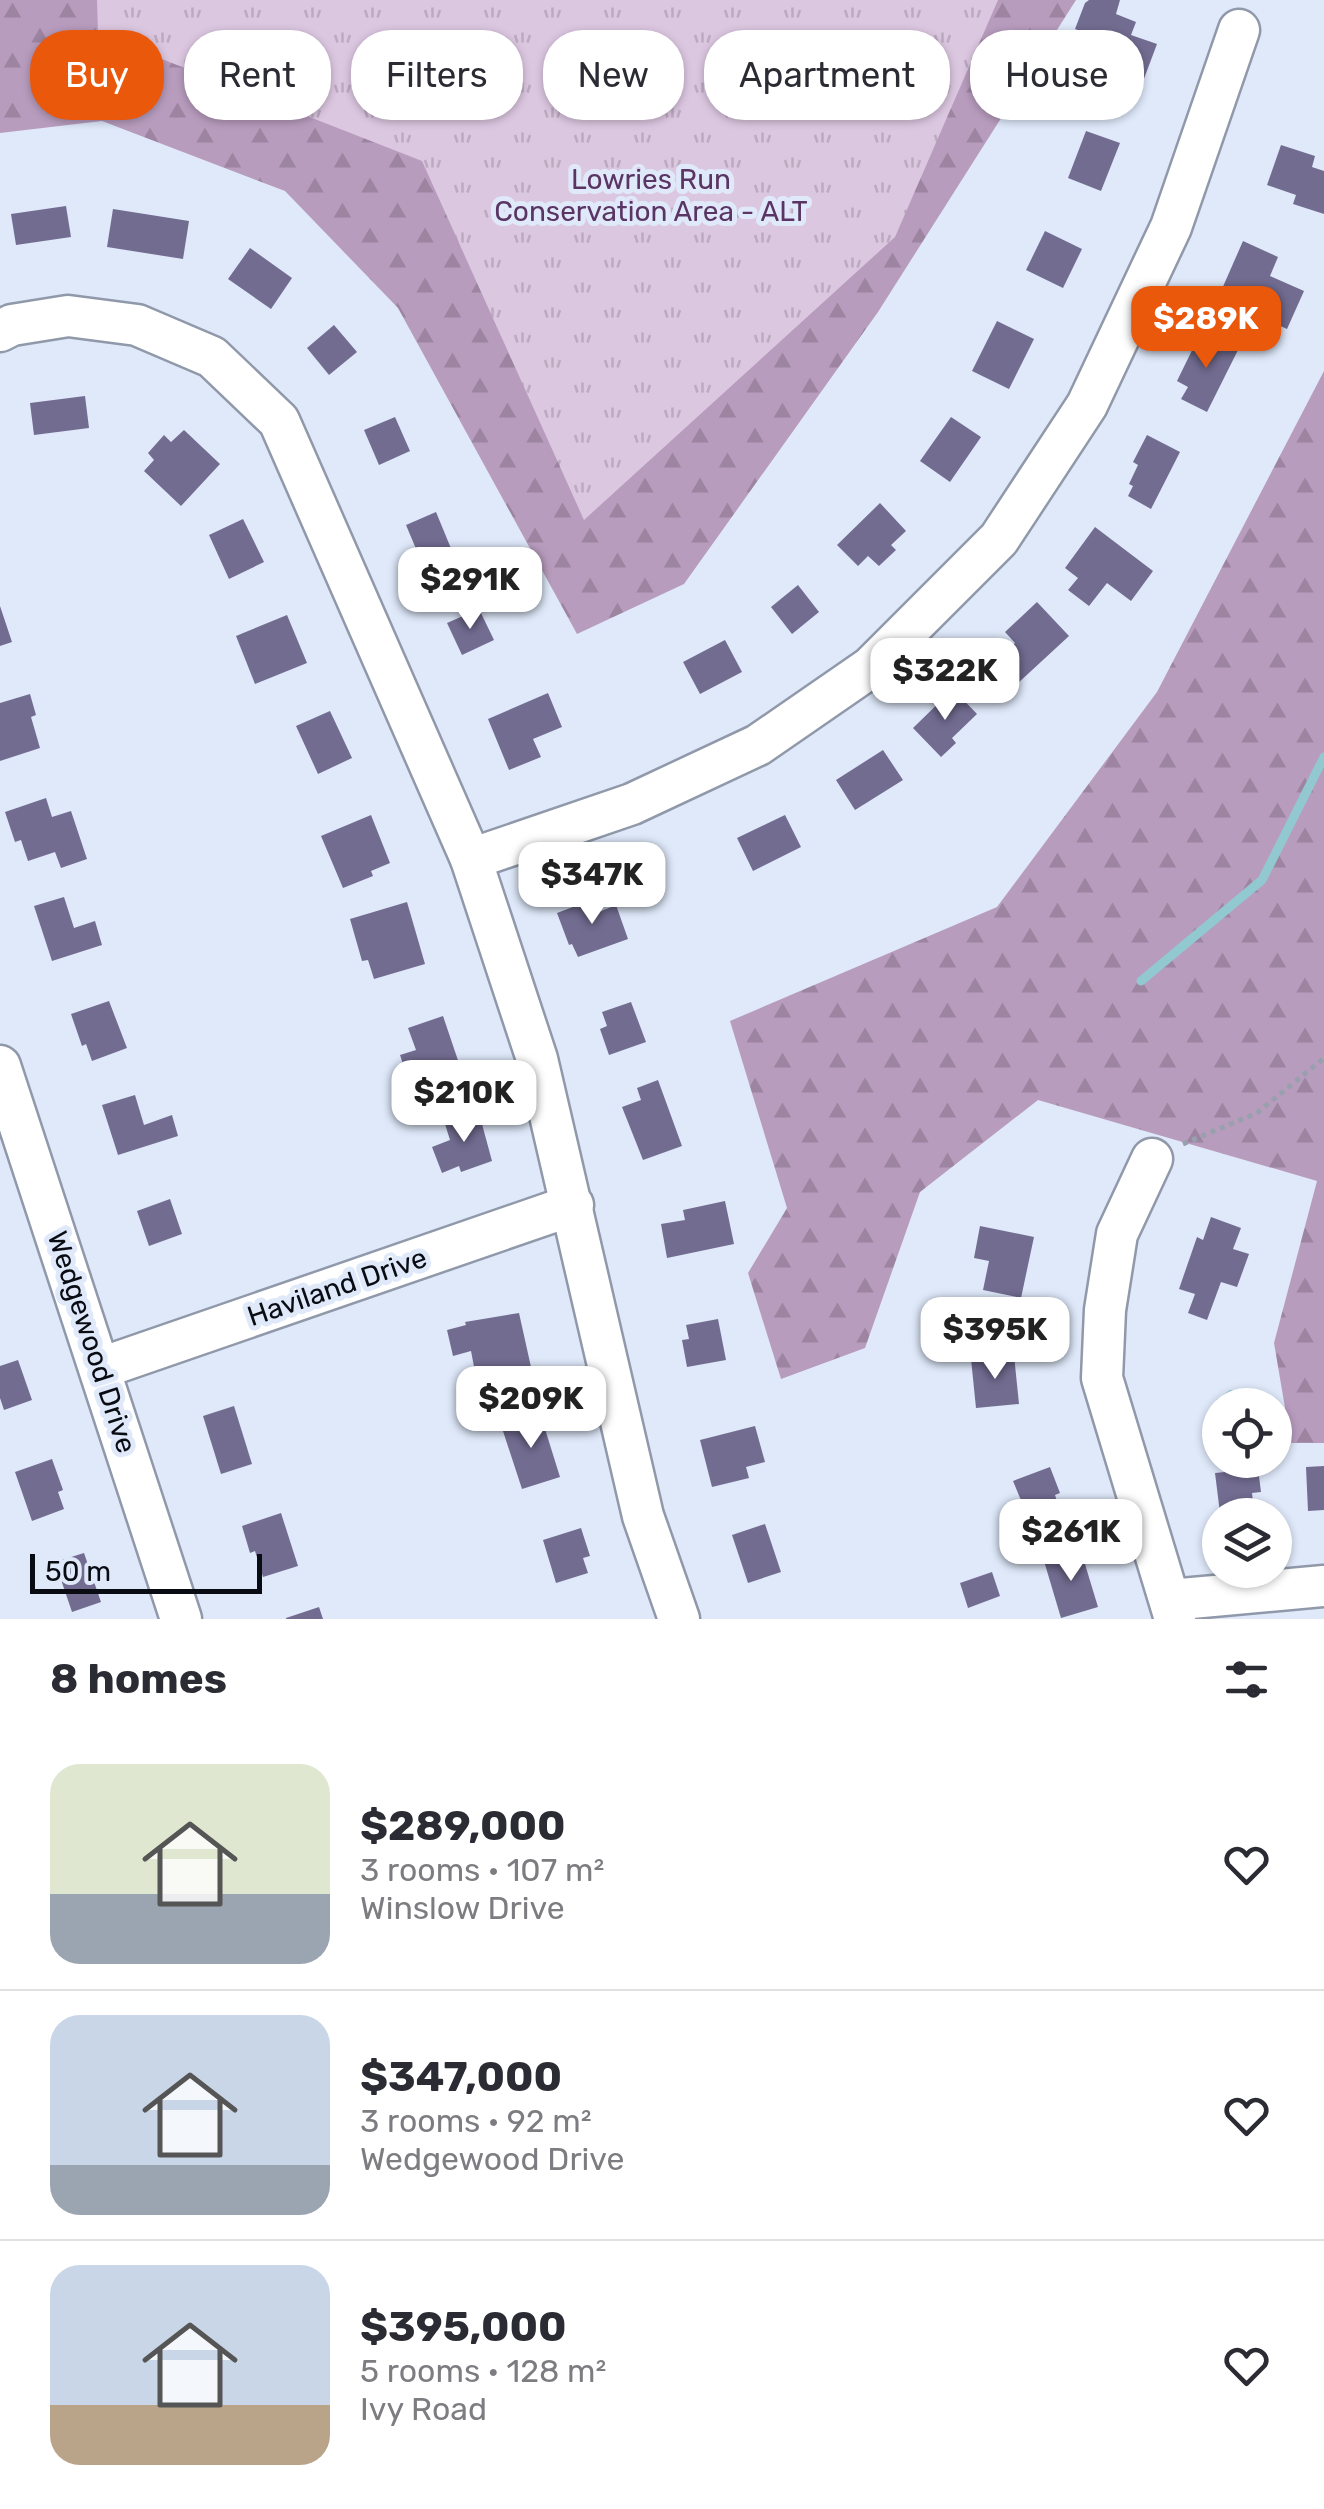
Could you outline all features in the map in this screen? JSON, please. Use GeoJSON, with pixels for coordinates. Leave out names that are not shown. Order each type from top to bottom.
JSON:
{"type":"FeatureCollection","features":[{"type":"Feature","properties":{"kind":"street"},"geometry":{"type":"LineString","coordinates":[[470,858],[632,804],[758,744],[870,667],[999,539],[1087,405],[1171,227],[1239,30]]}},
{"type":"Feature","properties":{"kind":"street"},"geometry":{"type":"LineString","coordinates":[[0,331],[12,325],[68,316],[137,326],[212,356],[279,420],[470,858],[537,1059],[643,1516],[678,1619]]}},
{"type":"Feature","properties":{"kind":"street","name":"Wedgewood Drive"},"geometry":{"type":"LineString","coordinates":[[0,1066],[182,1619]]}},
{"type":"Feature","properties":{"kind":"street"},"geometry":{"type":"LineString","coordinates":[[1152,1159],[1116,1234],[1104,1310],[1102,1378],[1172,1609],[1324,1586]]}},
{"type":"Feature","properties":{"kind":"street","name":"Haviland Drive"},"geometry":{"type":"LineString","coordinates":[[100,1368],[572,1206]]}},
{"type":"Feature","properties":{"kind":"path"},"geometry":{"type":"LineString","coordinates":[[1152,1159],[1257,1113],[1324,1058]]}},
{"type":"Feature","properties":{"kind":"green space","name":"Lowries Run Conservation Area - ALT"},"geometry":{"type":"Polygon","coordinates":[[[0,0],[1076,0],[1057,30],[970,30],[970,120],[1000,120],[878,312],[684,584],[577,634],[398,308],[285,191],[102,121],[0,133],[0,0]]]}},
{"type":"Feature","properties":{"kind":"green space","name":"Lowries Run Conservation Area - ALT"},"geometry":{"type":"Polygon","coordinates":[[[97,0],[998,0],[985,30],[970,30],[970,64],[950,110],[950,30],[704,30],[704,120],[946,120],[895,237],[584,520],[422,161],[317,120],[331,120],[331,30],[184,30],[184,68],[164,60],[164,30],[98,30],[97,0]]]}},
{"type":"Feature","properties":{"kind":"green space"},"geometry":{"type":"Polygon","coordinates":[[[1324,371],[1324,1443],[1292,1443],[1292,1388],[1282,1388],[1274,1343],[1317,1181],[1038,1100],[920,1192],[865,1348],[781,1379],[748,1273],[787,1208],[730,1021],[997,907],[1157,692],[1324,371]]]}},
{"type":"Feature","properties":{"kind":"building"},"geometry":{"type":"Polygon","coordinates":[[[1120,0],[1116,14],[1136,22],[1133,30],[1075,29],[1085,3],[1120,0]]]}},
{"type":"Feature","properties":{"kind":"building"},"geometry":{"type":"Polygon","coordinates":[[[1144,40],[1157,44],[1144,79],[1144,40]]]}},
{"type":"Feature","properties":{"kind":"building"},"geometry":{"type":"Polygon","coordinates":[[[1086,131],[1120,143],[1101,191],[1068,178],[1086,131]]]}},
{"type":"Feature","properties":{"kind":"building"},"geometry":{"type":"Polygon","coordinates":[[[1281,145],[1315,156],[1312,167],[1324,171],[1324,214],[1293,204],[1296,195],[1267,185],[1281,145]]]}},
{"type":"Feature","properties":{"kind":"building"},"geometry":{"type":"Polygon","coordinates":[[[66,206],[71,237],[16,245],[11,214],[66,206]]]}},
{"type":"Feature","properties":{"kind":"building"},"geometry":{"type":"Polygon","coordinates":[[[113,209],[189,221],[183,259],[107,247],[113,209]]]}},
{"type":"Feature","properties":{"kind":"building"},"geometry":{"type":"Polygon","coordinates":[[[1045,231],[1082,249],[1063,288],[1026,270],[1045,231]]]}},
{"type":"Feature","properties":{"kind":"building"},"geometry":{"type":"Polygon","coordinates":[[[1243,241],[1278,257],[1270,276],[1304,291],[1287,329],[1218,298],[1243,241]]]}},
{"type":"Feature","properties":{"kind":"building"},"geometry":{"type":"Polygon","coordinates":[[[250,248],[292,278],[271,309],[228,279],[250,248]]]}},
{"type":"Feature","properties":{"kind":"building"},"geometry":{"type":"Polygon","coordinates":[[[997,321],[1034,339],[1009,389],[972,371],[997,321]]]}},
{"type":"Feature","properties":{"kind":"building"},"geometry":{"type":"Polygon","coordinates":[[[334,325],[357,352],[329,375],[307,348],[334,325]]]}},
{"type":"Feature","properties":{"kind":"building"},"geometry":{"type":"Polygon","coordinates":[[[1201,332],[1238,350],[1207,412],[1181,399],[1188,387],[1177,381],[1201,332]]]}},
{"type":"Feature","properties":{"kind":"building"},"geometry":{"type":"Polygon","coordinates":[[[85,396],[89,428],[34,435],[30,403],[85,396]]]}},
{"type":"Feature","properties":{"kind":"building"},"geometry":{"type":"Polygon","coordinates":[[[395,417],[410,451],[379,465],[364,430],[395,417]]]}},
{"type":"Feature","properties":{"kind":"building"},"geometry":{"type":"Polygon","coordinates":[[[951,417],[981,437],[950,482],[920,461],[951,417]]]}},
{"type":"Feature","properties":{"kind":"building"},"geometry":{"type":"Polygon","coordinates":[[[184,430],[220,464],[181,506],[144,471],[154,460],[148,453],[164,435],[171,442],[184,430]]]}},
{"type":"Feature","properties":{"kind":"building"},"geometry":{"type":"Polygon","coordinates":[[[1147,435],[1180,452],[1151,509],[1128,496],[1138,465],[1133,462],[1147,435]]]}},
{"type":"Feature","properties":{"kind":"building"},"geometry":{"type":"Polygon","coordinates":[[[880,503],[906,531],[891,545],[896,550],[879,566],[868,556],[858,566],[837,545],[880,503]]]}},
{"type":"Feature","properties":{"kind":"building"},"geometry":{"type":"Polygon","coordinates":[[[436,512],[457,563],[427,575],[406,525],[436,512]]]}},
{"type":"Feature","properties":{"kind":"building"},"geometry":{"type":"Polygon","coordinates":[[[243,519],[264,562],[229,579],[209,535],[243,519]]]}},
{"type":"Feature","properties":{"kind":"building"},"geometry":{"type":"Polygon","coordinates":[[[1095,527],[1153,571],[1131,601],[1107,583],[1089,606],[1068,590],[1078,578],[1065,568],[1095,527]]]}},
{"type":"Feature","properties":{"kind":"building"},"geometry":{"type":"Polygon","coordinates":[[[798,585],[819,612],[792,634],[771,607],[798,585]]]}},
{"type":"Feature","properties":{"kind":"building"},"geometry":{"type":"Polygon","coordinates":[[[1037,602],[1069,636],[1017,684],[996,661],[1015,643],[1005,632],[1037,602]]]}},
{"type":"Feature","properties":{"kind":"building"},"geometry":{"type":"Polygon","coordinates":[[[0,606],[12,642],[0,646],[0,606]]]}},
{"type":"Feature","properties":{"kind":"building"},"geometry":{"type":"Polygon","coordinates":[[[479,609],[494,640],[462,655],[447,623],[479,609]]]}},
{"type":"Feature","properties":{"kind":"building"},"geometry":{"type":"Polygon","coordinates":[[[287,615],[307,663],[255,684],[236,636],[287,615]]]}},
{"type":"Feature","properties":{"kind":"building"},"geometry":{"type":"Polygon","coordinates":[[[725,640],[742,672],[700,694],[683,662],[725,640]]]}},
{"type":"Feature","properties":{"kind":"building"},"geometry":{"type":"Polygon","coordinates":[[[953,689],[977,714],[952,738],[956,743],[941,757],[913,728],[953,689]]]}},
{"type":"Feature","properties":{"kind":"building"},"geometry":{"type":"Polygon","coordinates":[[[548,693],[562,727],[533,739],[541,757],[509,770],[488,719],[548,693]]]}},
{"type":"Feature","properties":{"kind":"building"},"geometry":{"type":"Polygon","coordinates":[[[30,694],[36,715],[31,717],[40,748],[0,761],[0,703],[30,694]]]}},
{"type":"Feature","properties":{"kind":"building"},"geometry":{"type":"Polygon","coordinates":[[[330,711],[352,758],[318,774],[296,726],[330,711]]]}},
{"type":"Feature","properties":{"kind":"building"},"geometry":{"type":"Polygon","coordinates":[[[883,750],[903,780],[855,810],[836,780],[883,750]]]}},
{"type":"Feature","properties":{"kind":"building"},"geometry":{"type":"Polygon","coordinates":[[[46,798],[52,817],[71,811],[87,859],[61,868],[55,852],[28,861],[21,840],[15,842],[5,812],[46,798]]]}},
{"type":"Feature","properties":{"kind":"building"},"geometry":{"type":"Polygon","coordinates":[[[371,815],[390,863],[371,871],[373,876],[343,888],[321,836],[371,815]]]}},
{"type":"Feature","properties":{"kind":"building"},"geometry":{"type":"Polygon","coordinates":[[[785,815],[801,847],[753,871],[737,838],[785,815]]]}},
{"type":"Feature","properties":{"kind":"building"},"geometry":{"type":"Polygon","coordinates":[[[64,897],[74,928],[95,921],[102,945],[52,961],[34,906],[64,897]]]}},
{"type":"Feature","properties":{"kind":"building"},"geometry":{"type":"Polygon","coordinates":[[[594,899],[599,912],[616,905],[628,939],[578,957],[557,913],[594,899]]]}},
{"type":"Feature","properties":{"kind":"building"},"geometry":{"type":"Polygon","coordinates":[[[407,902],[425,964],[374,979],[368,960],[362,961],[350,919],[407,902]]]}},
{"type":"Feature","properties":{"kind":"building"},"geometry":{"type":"Polygon","coordinates":[[[109,1001],[127,1048],[92,1061],[86,1044],[82,1046],[71,1014],[109,1001]]]}},
{"type":"Feature","properties":{"kind":"building"},"geometry":{"type":"Polygon","coordinates":[[[631,1002],[646,1042],[609,1055],[600,1029],[607,1026],[602,1012],[631,1002]]]}},
{"type":"Feature","properties":{"kind":"building"},"geometry":{"type":"Polygon","coordinates":[[[443,1016],[466,1084],[447,1090],[441,1071],[409,1082],[400,1055],[416,1050],[408,1028],[443,1016]]]}},
{"type":"Feature","properties":{"kind":"building"},"geometry":{"type":"Polygon","coordinates":[[[658,1080],[682,1146],[643,1160],[622,1107],[641,1100],[637,1088],[658,1080]]]}},
{"type":"Feature","properties":{"kind":"building"},"geometry":{"type":"Polygon","coordinates":[[[135,1095],[144,1125],[172,1115],[178,1136],[118,1155],[102,1105],[135,1095]]]}},
{"type":"Feature","properties":{"kind":"building"},"geometry":{"type":"Polygon","coordinates":[[[479,1113],[492,1161],[461,1172],[459,1166],[442,1173],[432,1147],[450,1140],[445,1124],[479,1113]]]}},
{"type":"Feature","properties":{"kind":"building"},"geometry":{"type":"Polygon","coordinates":[[[170,1199],[182,1234],[149,1246],[137,1211],[170,1199]]]}},
{"type":"Feature","properties":{"kind":"building"},"geometry":{"type":"Polygon","coordinates":[[[725,1201],[734,1244],[667,1258],[661,1224],[685,1220],[683,1210],[725,1201]]]}},
{"type":"Feature","properties":{"kind":"building"},"geometry":{"type":"Polygon","coordinates":[[[1211,1217],[1241,1228],[1233,1249],[1249,1254],[1237,1287],[1221,1282],[1207,1320],[1188,1313],[1195,1294],[1179,1289],[1197,1237],[1203,1240],[1211,1217]]]}},
{"type":"Feature","properties":{"kind":"building"},"geometry":{"type":"Polygon","coordinates":[[[980,1226],[1034,1237],[1021,1298],[983,1290],[989,1261],[974,1258],[980,1226]]]}},
{"type":"Feature","properties":{"kind":"building"},"geometry":{"type":"Polygon","coordinates":[[[519,1313],[531,1367],[476,1377],[471,1351],[453,1356],[447,1330],[466,1325],[465,1322],[519,1313]]]}},
{"type":"Feature","properties":{"kind":"building"},"geometry":{"type":"Polygon","coordinates":[[[718,1319],[726,1360],[687,1367],[682,1340],[689,1339],[686,1325],[718,1319]]]}},
{"type":"Feature","properties":{"kind":"building"},"geometry":{"type":"Polygon","coordinates":[[[1014,1355],[1019,1404],[976,1408],[971,1359],[1014,1355]]]}},
{"type":"Feature","properties":{"kind":"building"},"geometry":{"type":"Polygon","coordinates":[[[18,1360],[32,1400],[4,1410],[0,1366],[18,1360]]]}},
{"type":"Feature","properties":{"kind":"building"},"geometry":{"type":"Polygon","coordinates":[[[234,1406],[252,1464],[221,1474],[203,1416],[234,1406]]]}},
{"type":"Feature","properties":{"kind":"building"},"geometry":{"type":"Polygon","coordinates":[[[540,1413],[560,1477],[522,1489],[501,1425],[540,1413]]]}},
{"type":"Feature","properties":{"kind":"building"},"geometry":{"type":"Polygon","coordinates":[[[755,1426],[765,1462],[746,1467],[749,1478],[712,1487],[700,1440],[755,1426]]]}},
{"type":"Feature","properties":{"kind":"building"},"geometry":{"type":"Polygon","coordinates":[[[52,1459],[63,1490],[58,1492],[64,1509],[32,1521],[15,1472],[52,1459]]]}},
{"type":"Feature","properties":{"kind":"building"},"geometry":{"type":"Polygon","coordinates":[[[1324,1466],[1324,1510],[1308,1511],[1306,1467],[1324,1466]]]}},
{"type":"Feature","properties":{"kind":"building"},"geometry":{"type":"Polygon","coordinates":[[[1050,1467],[1060,1493],[1055,1495],[1060,1510],[1030,1522],[1013,1481],[1050,1467]]]}},
{"type":"Feature","properties":{"kind":"building"},"geometry":{"type":"Polygon","coordinates":[[[1216,1478],[1259,1478],[1261,1492],[1252,1493],[1253,1498],[1218,1498],[1216,1478]]]}},
{"type":"Feature","properties":{"kind":"building"},"geometry":{"type":"Polygon","coordinates":[[[281,1513],[298,1566],[263,1577],[242,1526],[281,1513]]]}},
{"type":"Feature","properties":{"kind":"building"},"geometry":{"type":"Polygon","coordinates":[[[765,1524],[781,1572],[748,1583],[732,1535],[765,1524]]]}},
{"type":"Feature","properties":{"kind":"building"},"geometry":{"type":"Polygon","coordinates":[[[581,1528],[590,1556],[583,1558],[588,1573],[556,1583],[543,1540],[581,1528]]]}},
{"type":"Feature","properties":{"kind":"building"},"geometry":{"type":"Polygon","coordinates":[[[1081,1551],[1098,1607],[1061,1618],[1044,1561],[1081,1551]]]}},
{"type":"Feature","properties":{"kind":"building"},"geometry":{"type":"Polygon","coordinates":[[[84,1553],[101,1602],[72,1612],[55,1562],[84,1553]]]}},
{"type":"Feature","properties":{"kind":"building"},"geometry":{"type":"Polygon","coordinates":[[[992,1572],[1000,1596],[968,1608],[960,1583],[992,1572]]]}},
{"type":"Feature","properties":{"kind":"building"},"geometry":{"type":"Polygon","coordinates":[[[319,1607],[323,1619],[286,1619],[286,1618],[319,1607]]]}},
{"type":"Feature","properties":{"kind":"waterway"},"geometry":{"type":"LineString","coordinates":[[1141,981],[1262,880],[1324,757]]}}]}
